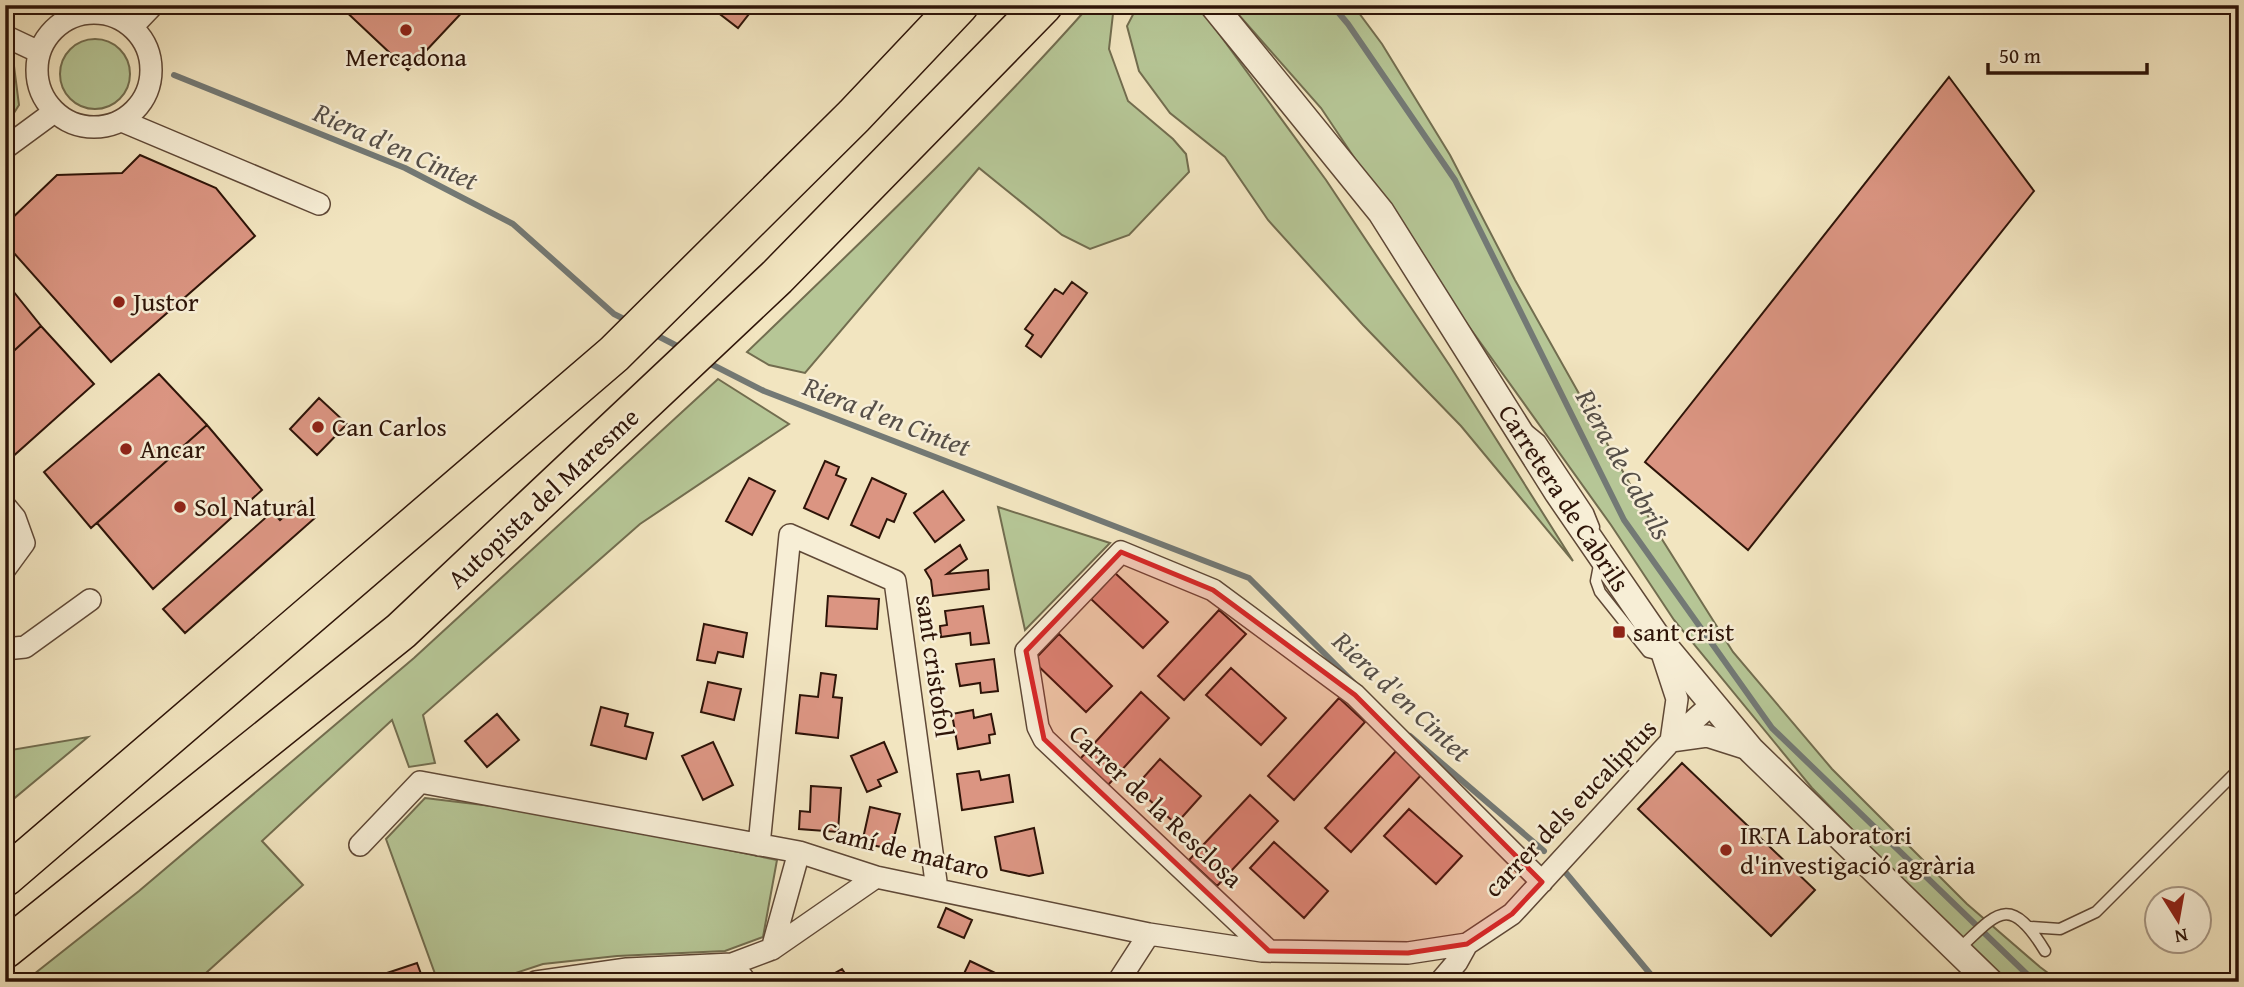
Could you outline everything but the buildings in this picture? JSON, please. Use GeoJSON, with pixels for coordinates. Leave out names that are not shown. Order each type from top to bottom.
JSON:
{"type":"FeatureCollection","features":[{"type":"Feature","properties":{"kind":"highway"},"geometry":{"type":"LineString","coordinates":[[5,877],[614,354],[854,116],[959,5]]}},
{"type":"Feature","properties":{"kind":"highway","name":"Autopista del Maresme"},"geometry":{"type":"LineString","coordinates":[[5,950],[401,631],[777,277],[1043,5]]}},
{"type":"Feature","properties":{"kind":"street"},"geometry":{"type":"LineString","coordinates":[[132,27],[153,5]]}},
{"type":"Feature","properties":{"kind":"street","name":"Carretera de Cabrils"},"geometry":{"type":"LineString","coordinates":[[1213,5],[1381,212],[1597,552],[1665,651],[1713,703],[1751,750],[1990,982]]}},
{"type":"Feature","properties":{"kind":"street"},"geometry":{"type":"LineString","coordinates":[[96,13],[115,17],[132,27],[148,48],[151,58],[152,78],[143,102],[122,121],[101,128],[80,127],[54,113],[44,99],[37,80],[40,52],[55,29],[75,16],[96,13]]}},
{"type":"Feature","properties":{"kind":"street"},"geometry":{"type":"LineString","coordinates":[[5,36],[40,52]]}},
{"type":"Feature","properties":{"kind":"street"},"geometry":{"type":"LineString","coordinates":[[5,148],[54,113]]}},
{"type":"Feature","properties":{"kind":"street"},"geometry":{"type":"LineString","coordinates":[[122,121],[319,204]]}},
{"type":"Feature","properties":{"kind":"street"},"geometry":{"type":"LineString","coordinates":[[5,506],[15,518],[24,543],[5,569]]}},
{"type":"Feature","properties":{"kind":"street","name":"sant cristofol"},"geometry":{"type":"LineString","coordinates":[[759,845],[790,535],[895,582],[937,889]]}},
{"type":"Feature","properties":{"kind":"street","name":"Carrer de la Resclosa"},"geometry":{"type":"LineString","coordinates":[[1269,951],[1044,739],[1038,727],[1026,651],[1121,552],[1213,590],[1355,695],[1542,882]]}},
{"type":"Feature","properties":{"kind":"street"},"geometry":{"type":"LineString","coordinates":[[5,649],[25,647],[90,600]]}},
{"type":"Feature","properties":{"kind":"street","name":"carrer dels eucaliptus"},"geometry":{"type":"LineString","coordinates":[[1665,651],[1677,699],[1671,741]]}},
{"type":"Feature","properties":{"kind":"street","name":"carrer dels eucaliptus"},"geometry":{"type":"LineString","coordinates":[[1440,982],[1457,962],[1467,944],[1513,914],[1671,741],[1713,703]]}},
{"type":"Feature","properties":{"kind":"street","name":"carrer dels eucaliptus"},"geometry":{"type":"LineString","coordinates":[[1671,741],[1707,736],[1751,750]]}},
{"type":"Feature","properties":{"kind":"street","name":"Camí de mataro"},"geometry":{"type":"LineString","coordinates":[[360,845],[420,782],[799,852],[876,877],[1149,934],[1269,951],[1408,953],[1467,944]]}},
{"type":"Feature","properties":{"kind":"street"},"geometry":{"type":"LineString","coordinates":[[772,948],[799,852]]}},
{"type":"Feature","properties":{"kind":"street"},"geometry":{"type":"LineString","coordinates":[[537,982],[627,969],[732,964],[772,948],[876,877]]}},
{"type":"Feature","properties":{"kind":"street"},"geometry":{"type":"LineString","coordinates":[[1118,982],[1149,934]]}},
{"type":"Feature","properties":{"kind":"street"},"geometry":{"type":"LineString","coordinates":[[732,964],[746,982]]}},
{"type":"Feature","properties":{"kind":"lane"},"geometry":{"type":"LineString","coordinates":[[1957,952],[1999,914],[2008,914],[2030,927],[2060,929],[2096,912],[2239,769]]}},
{"type":"Feature","properties":{"kind":"lane"},"geometry":{"type":"LineString","coordinates":[[2030,927],[2045,951]]}},
{"type":"Feature","properties":{"kind":"highlighted area"},"geometry":{"type":"Polygon","coordinates":[[[1121,552],[1213,590],[1355,695],[1542,882],[1512,914],[1467,944],[1408,953],[1269,951],[1044,739],[1026,651],[1121,552]]]}},
{"type":"Feature","properties":{"kind":"green space"},"geometry":{"type":"Polygon","coordinates":[[[1090,5],[1114,5],[1109,49],[1128,101],[1173,139],[1186,154],[1189,172],[1129,235],[1090,249],[1062,235],[979,168],[805,373],[769,365],[747,352],[965,139],[1090,5]]]}},
{"type":"Feature","properties":{"kind":"green space"},"geometry":{"type":"Polygon","coordinates":[[[1138,5],[1198,5],[1326,180],[1450,366],[1573,561],[1461,426],[1363,325],[1268,220],[1225,157],[1170,113],[1139,71],[1127,26],[1138,5]]]}},
{"type":"Feature","properties":{"kind":"green space"},"geometry":{"type":"Polygon","coordinates":[[[1230,5],[1353,5],[1382,44],[1450,155],[1515,280],[1653,525],[1733,652],[1832,769],[1967,904],[2060,982],[2008,982],[1953,934],[1812,788],[1674,620],[1611,525],[1447,296],[1321,108],[1230,5]]]}},
{"type":"Feature","properties":{"kind":"green space"},"geometry":{"type":"Polygon","coordinates":[[[102,39],[115,45],[124,54],[128,60],[128,88],[120,99],[109,107],[88,109],[70,99],[62,88],[60,67],[70,49],[81,41],[102,39]]]}},
{"type":"Feature","properties":{"kind":"green space"},"geometry":{"type":"Polygon","coordinates":[[[5,52],[14,66],[19,105],[12,116],[5,110],[5,52]]]}},
{"type":"Feature","properties":{"kind":"green space"},"geometry":{"type":"Polygon","coordinates":[[[718,379],[789,424],[640,524],[423,715],[435,763],[409,767],[392,720],[262,841],[303,885],[196,982],[24,982],[139,891],[414,658],[718,379]]]}},
{"type":"Feature","properties":{"kind":"green space"},"geometry":{"type":"Polygon","coordinates":[[[998,507],[1110,543],[1025,630],[998,507]]]}},
{"type":"Feature","properties":{"kind":"green space"},"geometry":{"type":"Polygon","coordinates":[[[88,737],[5,806],[5,751],[88,737]]]}},
{"type":"Feature","properties":{"kind":"green space"},"geometry":{"type":"Polygon","coordinates":[[[425,798],[548,813],[777,860],[763,937],[725,951],[617,956],[543,964],[488,982],[438,982],[386,839],[425,798]]]}},
{"type":"Feature","properties":{"kind":"waterway","name":"Riera d'en Cintet"},"geometry":{"type":"LineString","coordinates":[[29,5],[44,11]]}},
{"type":"Feature","properties":{"kind":"waterway","name":"Riera de Cabrils"},"geometry":{"type":"LineString","coordinates":[[1332,5],[1348,24],[1455,180],[1624,520],[1772,728],[2035,982]]}},
{"type":"Feature","properties":{"kind":"waterway","name":"Riera d'en Cintet"},"geometry":{"type":"LineString","coordinates":[[174,75],[405,168],[513,224],[614,314],[630,322]]}},
{"type":"Feature","properties":{"kind":"waterway","name":"Riera d'en Cintet"},"geometry":{"type":"LineString","coordinates":[[652,333],[683,349]]}},
{"type":"Feature","properties":{"kind":"waterway","name":"Riera d'en Cintet"},"geometry":{"type":"LineString","coordinates":[[705,361],[764,391],[1249,578],[1354,683]]}},
{"type":"Feature","properties":{"kind":"waterway","name":"Riera d'en Cintet"},"geometry":{"type":"LineString","coordinates":[[1410,736],[1544,851]]}},
{"type":"Feature","properties":{"kind":"waterway","name":"Riera d'en Cintet"},"geometry":{"type":"LineString","coordinates":[[1566,873],[1657,982]]}},
{"type":"Feature","properties":{"kind":"place","name":"Mercadona"},"geometry":{"type":"Point","coordinates":[406,30]}},
{"type":"Feature","properties":{"kind":"place","name":"Justor"},"geometry":{"type":"Point","coordinates":[119,302]}},
{"type":"Feature","properties":{"kind":"place","name":"Can Carlos"},"geometry":{"type":"Point","coordinates":[318,427]}},
{"type":"Feature","properties":{"kind":"place","name":"Ancar"},"geometry":{"type":"Point","coordinates":[126,449]}},
{"type":"Feature","properties":{"kind":"place","name":"Sol Natural"},"geometry":{"type":"Point","coordinates":[180,507]}},
{"type":"Feature","properties":{"kind":"place","name":"sant crist"},"geometry":{"type":"Point","coordinates":[1619,632]}},
{"type":"Feature","properties":{"kind":"place","name":"IRTA Laboratori d'investigació agrària"},"geometry":{"type":"Point","coordinates":[1726,850]}}]}
